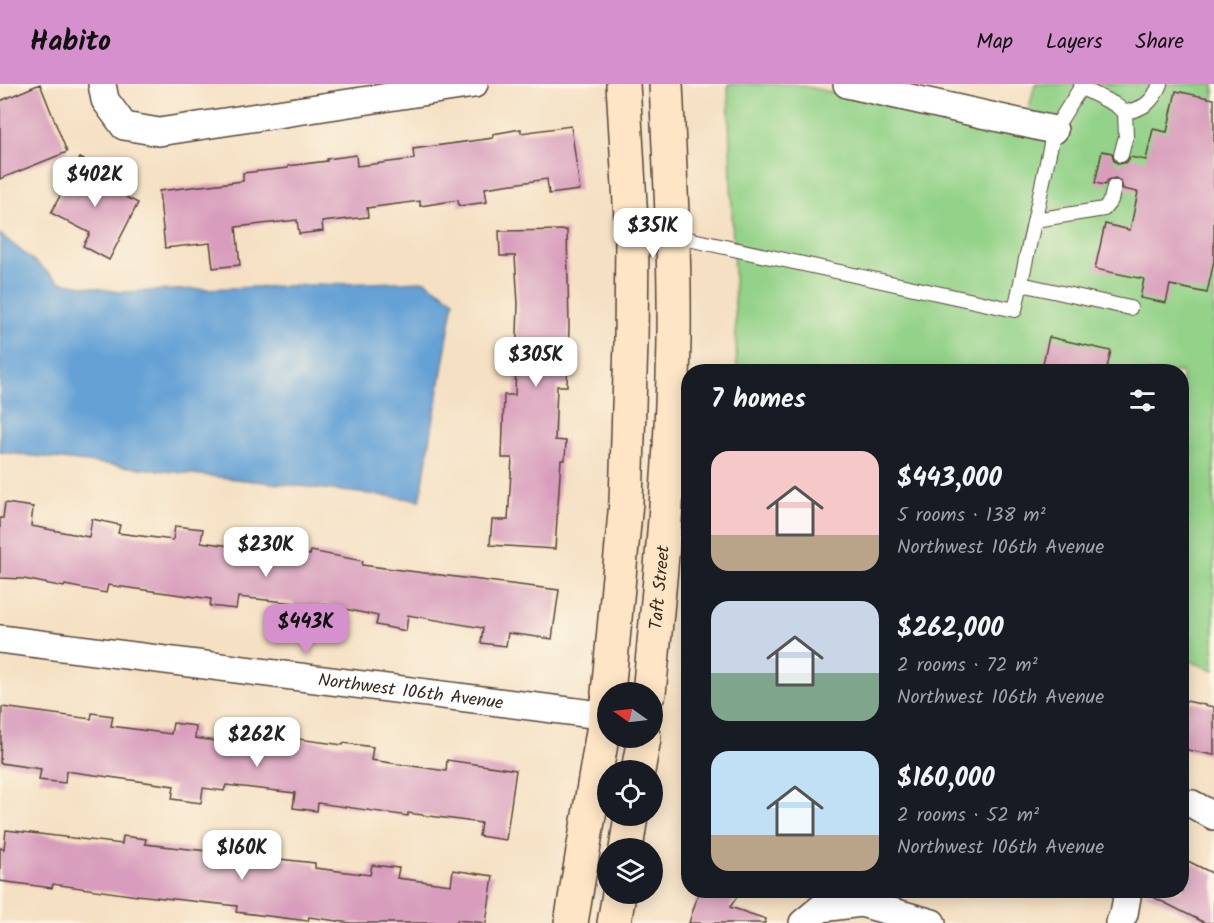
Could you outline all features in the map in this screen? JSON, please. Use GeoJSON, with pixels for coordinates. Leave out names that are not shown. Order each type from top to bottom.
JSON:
{"type":"FeatureCollection","features":[{"type":"Feature","properties":{"kind":"street"},"geometry":{"type":"LineString","coordinates":[[102,84],[105,100],[124,126],[159,132],[474,84]]}},
{"type":"Feature","properties":{"kind":"street"},"geometry":{"type":"LineString","coordinates":[[609,682],[626,502],[631,342],[632,237],[623,84]]}},
{"type":"Feature","properties":{"kind":"street","name":"Taft Street"},"geometry":{"type":"LineString","coordinates":[[650,682],[667,509],[674,339],[674,236],[666,84]]}},
{"type":"Feature","properties":{"kind":"street"},"geometry":{"type":"LineString","coordinates":[[847,84],[1054,130]]}},
{"type":"Feature","properties":{"kind":"street"},"geometry":{"type":"LineString","coordinates":[[632,237],[674,236]]}},
{"type":"Feature","properties":{"kind":"street","name":"Northwest 106th Avenue"},"geometry":{"type":"LineString","coordinates":[[0,639],[597,706]]}},
{"type":"Feature","properties":{"kind":"street"},"geometry":{"type":"LineString","coordinates":[[571,923],[600,748]]}},
{"type":"Feature","properties":{"kind":"street"},"geometry":{"type":"LineString","coordinates":[[1189,804],[1214,816]]}},
{"type":"Feature","properties":{"kind":"street"},"geometry":{"type":"LineString","coordinates":[[1119,923],[1124,914],[1127,898]]}},
{"type":"Feature","properties":{"kind":"street"},"geometry":{"type":"LineString","coordinates":[[803,923],[821,908],[861,903],[932,923]]}},
{"type":"Feature","properties":{"kind":"street"},"geometry":{"type":"LineString","coordinates":[[614,923],[617,904]]}},
{"type":"Feature","properties":{"kind":"lane"},"geometry":{"type":"LineString","coordinates":[[674,236],[1016,310],[1054,130],[1083,86],[1125,112],[1139,110],[1152,101],[1160,84]]}},
{"type":"Feature","properties":{"kind":"lane"},"geometry":{"type":"LineString","coordinates":[[1121,155],[1126,136],[1125,112]]}},
{"type":"Feature","properties":{"kind":"lane"},"geometry":{"type":"LineString","coordinates":[[1035,220],[1104,209],[1111,200],[1114,187]]}},
{"type":"Feature","properties":{"kind":"lane"},"geometry":{"type":"LineString","coordinates":[[1021,284],[1130,308]]}},
{"type":"Feature","properties":{"kind":"green space"},"geometry":{"type":"Polygon","coordinates":[[[728,84],[794,84],[1023,135],[1035,84],[1214,84],[1214,670],[1189,661],[1189,364],[737,364],[728,84]]]}},
{"type":"Feature","properties":{"kind":"water"},"geometry":{"type":"Polygon","coordinates":[[[0,234],[60,282],[119,292],[425,281],[454,300],[420,500],[0,452],[0,234]]]}},
{"type":"Feature","properties":{"kind":"building"},"geometry":{"type":"Polygon","coordinates":[[[40,84],[67,152],[0,179],[0,101],[40,84]]]}},
{"type":"Feature","properties":{"kind":"building"},"geometry":{"type":"Polygon","coordinates":[[[1176,91],[1214,99],[1214,261],[1207,293],[1170,285],[1166,303],[1140,298],[1144,279],[1095,269],[1105,224],[1130,230],[1138,192],[1123,189],[1121,181],[1115,178],[1108,180],[1105,185],[1095,183],[1102,151],[1112,153],[1114,161],[1119,164],[1127,162],[1130,157],[1146,160],[1153,129],[1167,132],[1176,91]]]}},
{"type":"Feature","properties":{"kind":"building"},"geometry":{"type":"Polygon","coordinates":[[[571,126],[580,190],[549,194],[547,179],[485,188],[487,202],[459,206],[458,200],[420,206],[420,201],[367,208],[368,217],[322,222],[323,231],[299,234],[297,220],[236,227],[240,265],[213,268],[210,243],[165,248],[159,191],[243,181],[243,173],[288,168],[288,166],[356,155],[357,166],[414,159],[413,149],[493,138],[493,134],[521,129],[521,133],[571,126]]]}},
{"type":"Feature","properties":{"kind":"building"},"geometry":{"type":"Polygon","coordinates":[[[80,158],[111,174],[105,186],[138,203],[109,260],[83,246],[90,233],[51,213],[80,158]]]}},
{"type":"Feature","properties":{"kind":"building"},"geometry":{"type":"Polygon","coordinates":[[[567,230],[569,327],[567,386],[557,386],[555,440],[566,441],[565,460],[561,460],[555,549],[490,545],[492,520],[508,520],[512,458],[502,458],[504,395],[515,395],[518,304],[515,256],[500,256],[499,231],[567,230]]]}},
{"type":"Feature","properties":{"kind":"building"},"geometry":{"type":"Polygon","coordinates":[[[1049,337],[1111,351],[1108,364],[1043,364],[1049,337]]]}},
{"type":"Feature","properties":{"kind":"building"},"geometry":{"type":"Polygon","coordinates":[[[5,503],[33,507],[31,526],[89,537],[92,519],[120,525],[118,533],[173,540],[175,526],[203,529],[201,542],[238,547],[239,538],[268,541],[267,549],[310,555],[311,551],[363,561],[362,565],[559,590],[552,639],[508,633],[506,646],[481,643],[483,628],[408,615],[406,631],[376,625],[378,616],[322,604],[319,619],[292,614],[294,603],[238,597],[236,609],[210,606],[211,599],[108,585],[106,593],[24,579],[0,578],[0,518],[3,518],[5,503]]]}},
{"type":"Feature","properties":{"kind":"building"},"geometry":{"type":"Polygon","coordinates":[[[1189,702],[1214,707],[1214,755],[1189,750],[1189,702]]]}},
{"type":"Feature","properties":{"kind":"building"},"geometry":{"type":"Polygon","coordinates":[[[2,707],[91,719],[92,713],[113,716],[111,726],[171,734],[173,723],[196,726],[195,738],[259,747],[261,734],[373,747],[371,760],[446,771],[447,760],[516,770],[506,840],[479,836],[481,823],[408,813],[408,816],[318,803],[317,811],[293,808],[295,793],[226,785],[224,791],[203,788],[201,803],[172,799],[174,786],[66,771],[65,783],[39,780],[41,769],[0,763],[2,707]]]}},
{"type":"Feature","properties":{"kind":"building"},"geometry":{"type":"Polygon","coordinates":[[[6,830],[122,844],[123,836],[146,839],[145,844],[315,863],[315,868],[370,875],[372,865],[399,868],[397,878],[451,885],[453,870],[493,876],[486,923],[457,920],[457,923],[351,923],[309,917],[308,921],[236,912],[237,906],[137,896],[53,884],[52,888],[0,881],[0,848],[4,849],[6,830]]]}},
{"type":"Feature","properties":{"kind":"building"},"geometry":{"type":"Polygon","coordinates":[[[1189,862],[1214,874],[1214,923],[1205,923],[1155,898],[1189,898],[1189,862]]]}},
{"type":"Feature","properties":{"kind":"building"},"geometry":{"type":"Polygon","coordinates":[[[697,898],[736,898],[730,907],[766,919],[765,923],[689,923],[697,898]]]}}]}
